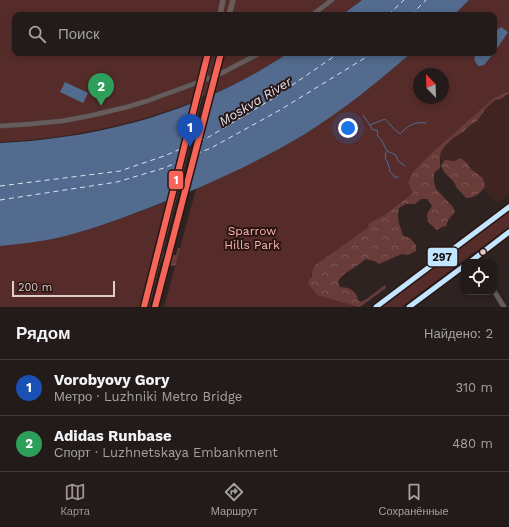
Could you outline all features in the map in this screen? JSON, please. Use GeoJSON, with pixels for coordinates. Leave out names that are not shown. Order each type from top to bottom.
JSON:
{"type":"FeatureCollection","features":[{"type":"Feature","properties":{"kind":"main road"},"geometry":{"type":"LineString","coordinates":[[221,12],[223,0]]}},
{"type":"Feature","properties":{"kind":"main road"},"geometry":{"type":"LineString","coordinates":[[230,12],[233,0]]}},
{"type":"Feature","properties":{"kind":"main road"},"geometry":{"type":"LineString","coordinates":[[146,307],[209,56]]}},
{"type":"Feature","properties":{"kind":"main road"},"geometry":{"type":"LineString","coordinates":[[155,307],[218,56]]}},
{"type":"Feature","properties":{"kind":"main road"},"geometry":{"type":"LineString","coordinates":[[376,307],[509,207]]}},
{"type":"Feature","properties":{"kind":"main road"},"geometry":{"type":"LineString","coordinates":[[479,259],[509,232]]}},
{"type":"Feature","properties":{"kind":"main road"},"geometry":{"type":"LineString","coordinates":[[410,307],[461,268]]}},
{"type":"Feature","properties":{"kind":"street"},"geometry":{"type":"LineString","coordinates":[[316,12],[332,0]]}},
{"type":"Feature","properties":{"kind":"street"},"geometry":{"type":"LineString","coordinates":[[0,126],[30,124],[89,116],[127,107],[218,75],[254,56]]}},
{"type":"Feature","properties":{"kind":"street"},"geometry":{"type":"LineString","coordinates":[[496,295],[504,307]]}},
{"type":"Feature","properties":{"kind":"shaded area"},"geometry":{"type":"Polygon","coordinates":[[[509,92],[509,195],[496,203],[455,159],[447,166],[434,151],[494,98],[509,92]]]}},
{"type":"Feature","properties":{"kind":"green space"},"geometry":{"type":"Polygon","coordinates":[[[0,0],[362,0],[346,12],[12,12],[12,56],[284,56],[229,87],[191,104],[190,103],[120,125],[96,130],[49,138],[0,142],[0,0]]]}},
{"type":"Feature","properties":{"kind":"green space","name":"Sparrow Hills Park"},"geometry":{"type":"Polygon","coordinates":[[[469,0],[509,0],[509,92],[494,98],[434,151],[413,172],[408,182],[413,193],[386,214],[368,224],[369,227],[314,266],[308,284],[317,295],[359,307],[164,307],[196,189],[258,160],[306,133],[345,106],[407,56],[497,56],[497,12],[457,12],[469,0]]]}},
{"type":"Feature","properties":{"kind":"green space"},"geometry":{"type":"Polygon","coordinates":[[[509,35],[509,93],[501,99],[495,100],[486,108],[477,121],[453,138],[443,148],[440,155],[440,168],[434,173],[436,189],[453,207],[455,212],[448,220],[446,227],[444,226],[437,230],[428,222],[427,214],[432,206],[427,199],[421,199],[415,204],[406,204],[399,208],[398,220],[403,236],[410,238],[416,245],[416,251],[408,255],[402,254],[379,264],[366,259],[342,276],[338,282],[340,287],[352,290],[361,302],[385,285],[386,288],[360,307],[325,307],[305,301],[308,281],[312,276],[311,270],[164,265],[162,260],[164,252],[172,252],[172,255],[176,255],[178,248],[183,248],[413,102],[413,104],[449,104],[449,74],[480,71],[492,56],[497,56],[497,50],[509,35]]]}},
{"type":"Feature","properties":{"kind":"green space"},"geometry":{"type":"Polygon","coordinates":[[[461,158],[471,169],[483,178],[485,187],[479,194],[472,197],[466,198],[444,172],[441,165],[445,160],[454,161],[461,158]]]}},
{"type":"Feature","properties":{"kind":"green space"},"geometry":{"type":"Polygon","coordinates":[[[166,202],[141,307],[0,307],[0,246],[57,238],[108,223],[166,202]]]}},
{"type":"Feature","properties":{"kind":"green space"},"geometry":{"type":"Polygon","coordinates":[[[509,209],[509,227],[466,259],[461,259],[461,263],[401,307],[381,307],[509,209]]]}},
{"type":"Feature","properties":{"kind":"water"},"geometry":{"type":"Polygon","coordinates":[[[362,0],[469,0],[457,12],[346,12],[362,0]]]}},
{"type":"Feature","properties":{"kind":"water"},"geometry":{"type":"Polygon","coordinates":[[[501,27],[508,32],[497,48],[497,30],[501,27]]]}},
{"type":"Feature","properties":{"kind":"water","name":"Moskva River"},"geometry":{"type":"Polygon","coordinates":[[[283,56],[408,56],[386,75],[319,125],[286,145],[227,175],[167,201],[91,229],[50,239],[0,246],[0,143],[76,135],[113,128],[150,118],[222,91],[256,73],[283,56]]]}},
{"type":"Feature","properties":{"kind":"water"},"geometry":{"type":"Polygon","coordinates":[[[475,56],[492,56],[484,65],[478,66],[474,59],[475,56]]]}},
{"type":"Feature","properties":{"kind":"water"},"geometry":{"type":"Polygon","coordinates":[[[65,82],[88,93],[83,103],[60,92],[65,82]]]}},
{"type":"Feature","properties":{"kind":"pier"},"geometry":{"type":"Polygon","coordinates":[[[214,92],[187,195],[167,204],[194,100],[214,92]]]}},
{"type":"Feature","properties":{"kind":"waterway"},"geometry":{"type":"LineString","coordinates":[[363,115],[373,130],[377,130],[377,135],[387,151],[396,155],[398,161],[405,166]]}},
{"type":"Feature","properties":{"kind":"waterway"},"geometry":{"type":"LineString","coordinates":[[370,125],[385,119],[400,134],[412,125],[426,123]]}},
{"type":"Feature","properties":{"kind":"waterway"},"geometry":{"type":"LineString","coordinates":[[386,152],[385,158],[390,172],[394,175],[394,177],[398,177]]}},
{"type":"Feature","properties":{"kind":"ferry route"},"geometry":{"type":"LineString","coordinates":[[391,12],[404,0]]}},
{"type":"Feature","properties":{"kind":"ferry route"},"geometry":{"type":"LineString","coordinates":[[414,12],[426,0]]}},
{"type":"Feature","properties":{"kind":"ferry route"},"geometry":{"type":"LineString","coordinates":[[199,141],[207,138],[272,99],[335,56]]}},
{"type":"Feature","properties":{"kind":"ferry route"},"geometry":{"type":"LineString","coordinates":[[196,154],[211,148],[280,110],[368,56]]}},
{"type":"Feature","properties":{"kind":"ferry route"},"geometry":{"type":"LineString","coordinates":[[0,186],[120,171],[183,148]]}},
{"type":"Feature","properties":{"kind":"ferry route"},"geometry":{"type":"LineString","coordinates":[[0,200],[117,182],[164,168],[181,161]]}},
{"type":"Feature","properties":{"kind":"transit line","name":"1"},"geometry":{"type":"LineString","coordinates":[[144,307],[207,56]]}},
{"type":"Feature","properties":{"kind":"transit line","name":"1"},"geometry":{"type":"LineString","coordinates":[[155,307],[220,56]]}},
{"type":"Feature","properties":{"kind":"transit line","name":"297"},"geometry":{"type":"LineString","coordinates":[[376,307],[509,207]]}},
{"type":"Feature","properties":{"kind":"transit line","name":"297"},"geometry":{"type":"LineString","coordinates":[[474,259],[509,232]]}},
{"type":"Feature","properties":{"kind":"transit line","name":"297"},"geometry":{"type":"LineString","coordinates":[[409,307],[461,268]]}},
{"type":"Feature","properties":{"kind":"place","name":"Adidas Runbase"},"geometry":{"type":"Point","coordinates":[101,106]}},
{"type":"Feature","properties":{"kind":"place","name":"Vorobyovy Gory"},"geometry":{"type":"Point","coordinates":[190,147]}}]}
